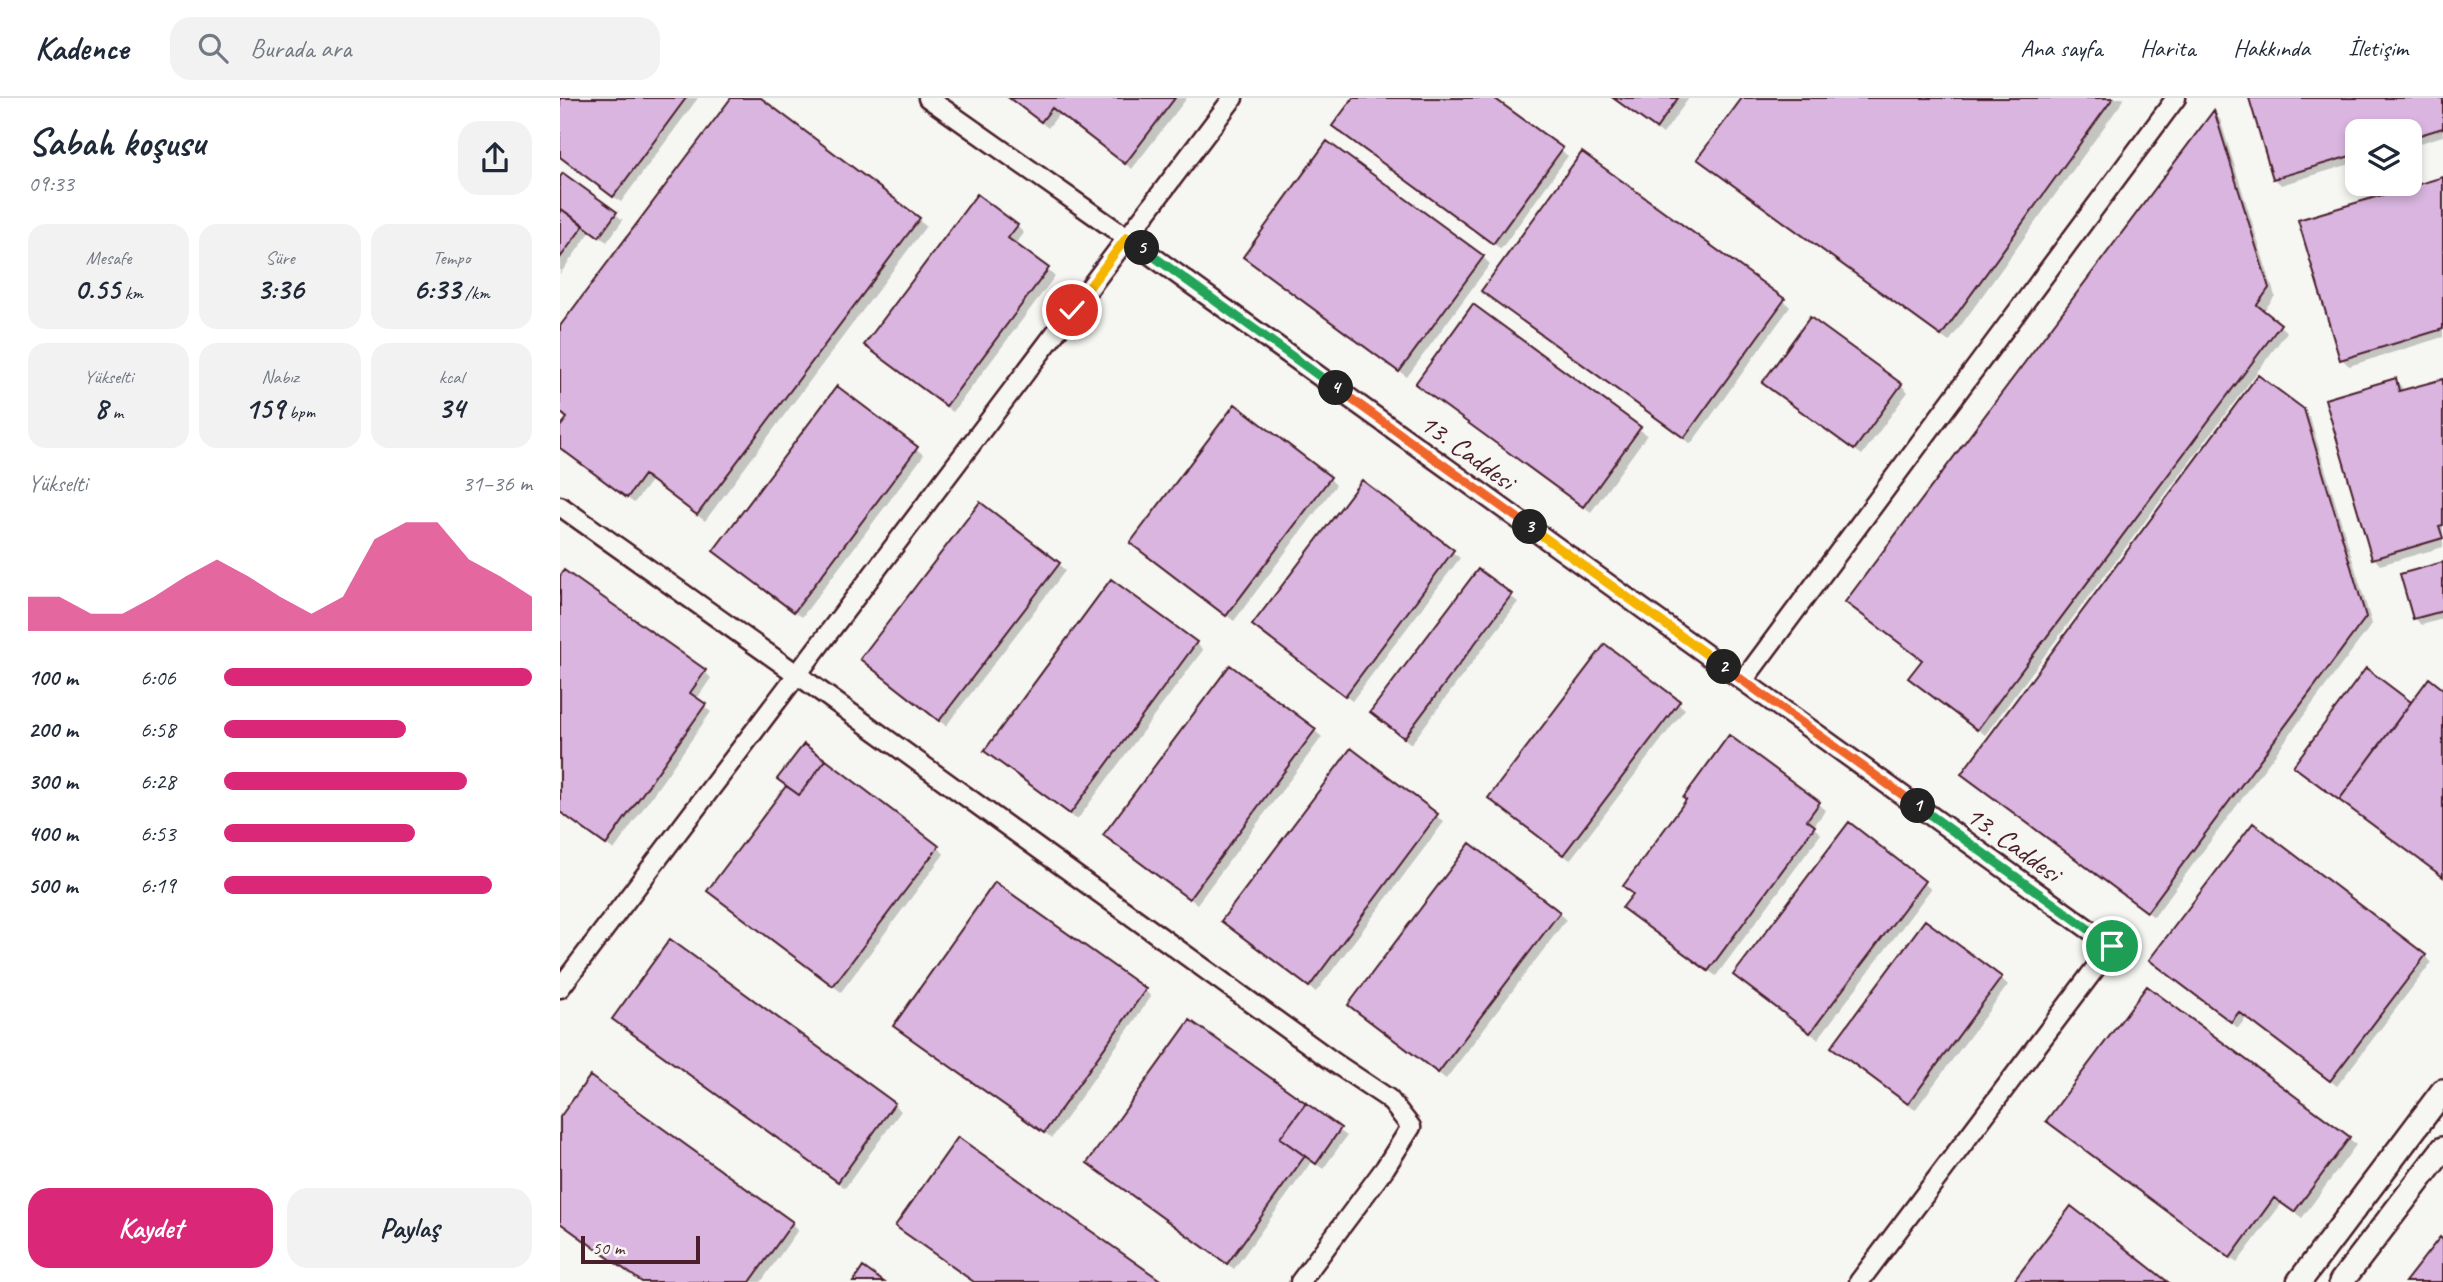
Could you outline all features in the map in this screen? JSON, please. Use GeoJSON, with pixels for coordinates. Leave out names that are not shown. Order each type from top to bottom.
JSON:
{"type":"FeatureCollection","features":[{"type":"Feature","properties":{"kind":"street","name":"13. Caddesi"},"geometry":{"type":"LineString","coordinates":[[928,98],[1127,237],[2112,946],[1859,1282]]}},
{"type":"Feature","properties":{"kind":"street"},"geometry":{"type":"LineString","coordinates":[[560,988],[1233,98]]}},
{"type":"Feature","properties":{"kind":"street"},"geometry":{"type":"LineString","coordinates":[[1743,681],[2176,98]]}},
{"type":"Feature","properties":{"kind":"street"},"geometry":{"type":"LineString","coordinates":[[560,506],[799,674],[1335,1063],[1389,1099],[1411,1127],[1385,1168],[1300,1282]]}},
{"type":"Feature","properties":{"kind":"street"},"geometry":{"type":"LineString","coordinates":[[2299,1282],[2443,1091]]}},
{"type":"Feature","properties":{"kind":"street"},"geometry":{"type":"LineString","coordinates":[[2342,1282],[2443,1149]]}},
{"type":"Feature","properties":{"kind":"building"},"geometry":{"type":"Polygon","coordinates":[[[560,98],[686,98],[613,197],[560,157],[560,98]]]}},
{"type":"Feature","properties":{"kind":"building"},"geometry":{"type":"Polygon","coordinates":[[[731,98],[761,98],[920,218],[697,515],[644,475],[627,498],[560,448],[560,427],[567,418],[560,412],[560,326],[731,98]]]}},
{"type":"Feature","properties":{"kind":"building"},"geometry":{"type":"Polygon","coordinates":[[[1009,98],[1175,98],[1125,164],[1052,108],[1041,122],[1009,98]]]}},
{"type":"Feature","properties":{"kind":"building"},"geometry":{"type":"Polygon","coordinates":[[[1353,98],[1494,98],[1563,148],[1493,244],[1332,126],[1353,98]]]}},
{"type":"Feature","properties":{"kind":"building"},"geometry":{"type":"Polygon","coordinates":[[[1613,98],[1678,98],[1656,129],[1613,98]]]}},
{"type":"Feature","properties":{"kind":"building"},"geometry":{"type":"Polygon","coordinates":[[[1742,98],[2113,98],[1941,336],[1697,159],[1742,98]]]}},
{"type":"Feature","properties":{"kind":"building"},"geometry":{"type":"Polygon","coordinates":[[[2249,98],[2443,98],[2443,128],[2422,134],[2422,119],[2345,119],[2345,158],[2273,179],[2249,98]]]}},
{"type":"Feature","properties":{"kind":"building"},"geometry":{"type":"Polygon","coordinates":[[[2214,110],[2269,288],[2257,305],[2281,324],[1977,730],[1908,678],[1922,660],[1845,602],[2214,110]]]}},
{"type":"Feature","properties":{"kind":"building"},"geometry":{"type":"Polygon","coordinates":[[[1327,141],[1484,256],[1399,372],[1243,257],[1327,141]]]}},
{"type":"Feature","properties":{"kind":"building"},"geometry":{"type":"Polygon","coordinates":[[[1582,152],[1785,299],[1684,438],[1481,291],[1582,152]]]}},
{"type":"Feature","properties":{"kind":"building"},"geometry":{"type":"Polygon","coordinates":[[[563,173],[617,212],[599,237],[560,208],[560,177],[563,173]]]}},
{"type":"Feature","properties":{"kind":"building"},"geometry":{"type":"Polygon","coordinates":[[[2443,177],[2443,329],[2340,360],[2298,220],[2379,196],[2422,196],[2422,183],[2443,177]]]}},
{"type":"Feature","properties":{"kind":"building"},"geometry":{"type":"Polygon","coordinates":[[[977,194],[1018,225],[1008,238],[1049,268],[946,406],[864,345],[977,194]]]}},
{"type":"Feature","properties":{"kind":"building"},"geometry":{"type":"Polygon","coordinates":[[[560,208],[584,225],[560,258],[560,208]]]}},
{"type":"Feature","properties":{"kind":"building"},"geometry":{"type":"Polygon","coordinates":[[[1473,304],[1641,427],[1583,507],[1415,384],[1473,304]]]}},
{"type":"Feature","properties":{"kind":"building"},"geometry":{"type":"Polygon","coordinates":[[[1810,317],[1902,384],[1854,450],[1762,383],[1810,317]]]}},
{"type":"Feature","properties":{"kind":"building"},"geometry":{"type":"Polygon","coordinates":[[[2258,375],[2304,409],[2366,617],[2147,912],[1961,774],[2258,375]]]}},
{"type":"Feature","properties":{"kind":"building"},"geometry":{"type":"Polygon","coordinates":[[[2396,378],[2399,391],[2443,379],[2443,525],[2439,526],[2443,538],[2372,559],[2325,399],[2396,378]]]}},
{"type":"Feature","properties":{"kind":"building"},"geometry":{"type":"Polygon","coordinates":[[[837,386],[918,447],[794,612],[713,551],[837,386]]]}},
{"type":"Feature","properties":{"kind":"building"},"geometry":{"type":"Polygon","coordinates":[[[1235,404],[1331,477],[1226,616],[1130,543],[1235,404]]]}},
{"type":"Feature","properties":{"kind":"building"},"geometry":{"type":"Polygon","coordinates":[[[1362,480],[1454,550],[1345,696],[1252,625],[1362,480]]]}},
{"type":"Feature","properties":{"kind":"building"},"geometry":{"type":"Polygon","coordinates":[[[980,502],[1060,563],[939,721],[860,659],[980,502]]]}},
{"type":"Feature","properties":{"kind":"building"},"geometry":{"type":"Polygon","coordinates":[[[2443,562],[2443,611],[2413,619],[2400,574],[2443,562]]]}},
{"type":"Feature","properties":{"kind":"building"},"geometry":{"type":"Polygon","coordinates":[[[1478,569],[1512,594],[1404,738],[1370,712],[1478,569]]]}},
{"type":"Feature","properties":{"kind":"building"},"geometry":{"type":"Polygon","coordinates":[[[564,570],[706,670],[690,693],[706,704],[606,845],[560,812],[560,576],[564,570]]]}},
{"type":"Feature","properties":{"kind":"building"},"geometry":{"type":"Polygon","coordinates":[[[1111,579],[1197,642],[1070,814],[984,751],[1111,579]]]}},
{"type":"Feature","properties":{"kind":"building"},"geometry":{"type":"Polygon","coordinates":[[[1605,644],[1680,701],[1563,855],[1488,798],[1605,644]]]}},
{"type":"Feature","properties":{"kind":"building"},"geometry":{"type":"Polygon","coordinates":[[[1230,665],[1316,729],[1189,899],[1103,835],[1230,665]]]}},
{"type":"Feature","properties":{"kind":"building"},"geometry":{"type":"Polygon","coordinates":[[[2366,668],[2411,702],[2339,800],[2293,766],[2366,668]]]}},
{"type":"Feature","properties":{"kind":"building"},"geometry":{"type":"Polygon","coordinates":[[[2429,678],[2443,689],[2443,877],[2339,800],[2429,678]]]}},
{"type":"Feature","properties":{"kind":"building"},"geometry":{"type":"Polygon","coordinates":[[[1729,735],[1820,802],[1807,820],[1815,826],[1708,971],[1622,908],[1633,894],[1623,886],[1686,800],[1683,798],[1729,735]]]}},
{"type":"Feature","properties":{"kind":"building"},"geometry":{"type":"Polygon","coordinates":[[[804,744],[826,760],[799,795],[777,779],[804,744]]]}},
{"type":"Feature","properties":{"kind":"building"},"geometry":{"type":"Polygon","coordinates":[[[1351,748],[1438,814],[1309,987],[1221,921],[1351,748]]]}},
{"type":"Feature","properties":{"kind":"building"},"geometry":{"type":"Polygon","coordinates":[[[826,760],[939,846],[833,986],[707,891],[786,786],[799,795],[826,760]]]}},
{"type":"Feature","properties":{"kind":"building"},"geometry":{"type":"Polygon","coordinates":[[[1849,822],[1925,881],[1810,1033],[1733,975],[1849,822]]]}},
{"type":"Feature","properties":{"kind":"building"},"geometry":{"type":"Polygon","coordinates":[[[2253,823],[2426,955],[2330,1081],[2239,1012],[2231,1022],[2149,960],[2253,823]]]}},
{"type":"Feature","properties":{"kind":"building"},"geometry":{"type":"Polygon","coordinates":[[[1470,843],[1560,912],[1438,1073],[1348,1005],[1470,843]]]}},
{"type":"Feature","properties":{"kind":"building"},"geometry":{"type":"Polygon","coordinates":[[[995,882],[1146,989],[1044,1133],[893,1026],[995,882]]]}},
{"type":"Feature","properties":{"kind":"building"},"geometry":{"type":"Polygon","coordinates":[[[1925,920],[2002,977],[1908,1104],[1831,1047],[1925,920]]]}},
{"type":"Feature","properties":{"kind":"building"},"geometry":{"type":"Polygon","coordinates":[[[670,939],[895,1103],[838,1182],[612,1019],[670,939]]]}},
{"type":"Feature","properties":{"kind":"building"},"geometry":{"type":"Polygon","coordinates":[[[2147,986],[2350,1137],[2294,1212],[2274,1198],[2230,1258],[2046,1121],[2147,986]]]}},
{"type":"Feature","properties":{"kind":"building"},"geometry":{"type":"Polygon","coordinates":[[[1190,1020],[1306,1103],[1280,1138],[1305,1156],[1227,1264],[1087,1163],[1190,1020]]]}},
{"type":"Feature","properties":{"kind":"building"},"geometry":{"type":"Polygon","coordinates":[[[590,1076],[793,1222],[750,1282],[642,1282],[560,1223],[560,1117],[590,1076]]]}},
{"type":"Feature","properties":{"kind":"building"},"geometry":{"type":"Polygon","coordinates":[[[1306,1103],[1341,1128],[1316,1164],[1280,1138],[1306,1103]]]}},
{"type":"Feature","properties":{"kind":"building"},"geometry":{"type":"Polygon","coordinates":[[[958,1137],[1163,1282],[974,1282],[895,1226],[958,1137]]]}},
{"type":"Feature","properties":{"kind":"building"},"geometry":{"type":"Polygon","coordinates":[[[2071,1206],[2168,1282],[2013,1282],[2071,1206]]]}},
{"type":"Feature","properties":{"kind":"building"},"geometry":{"type":"Polygon","coordinates":[[[2440,1237],[2443,1240],[2443,1282],[2405,1282],[2440,1237]]]}},
{"type":"Feature","properties":{"kind":"building"},"geometry":{"type":"Polygon","coordinates":[[[863,1267],[884,1282],[853,1282],[863,1267]]]}},
{"type":"Feature","properties":{"kind":"route"},"geometry":{"type":"LineString","coordinates":[[1072,310],[1127,237],[2112,946]]}}]}
